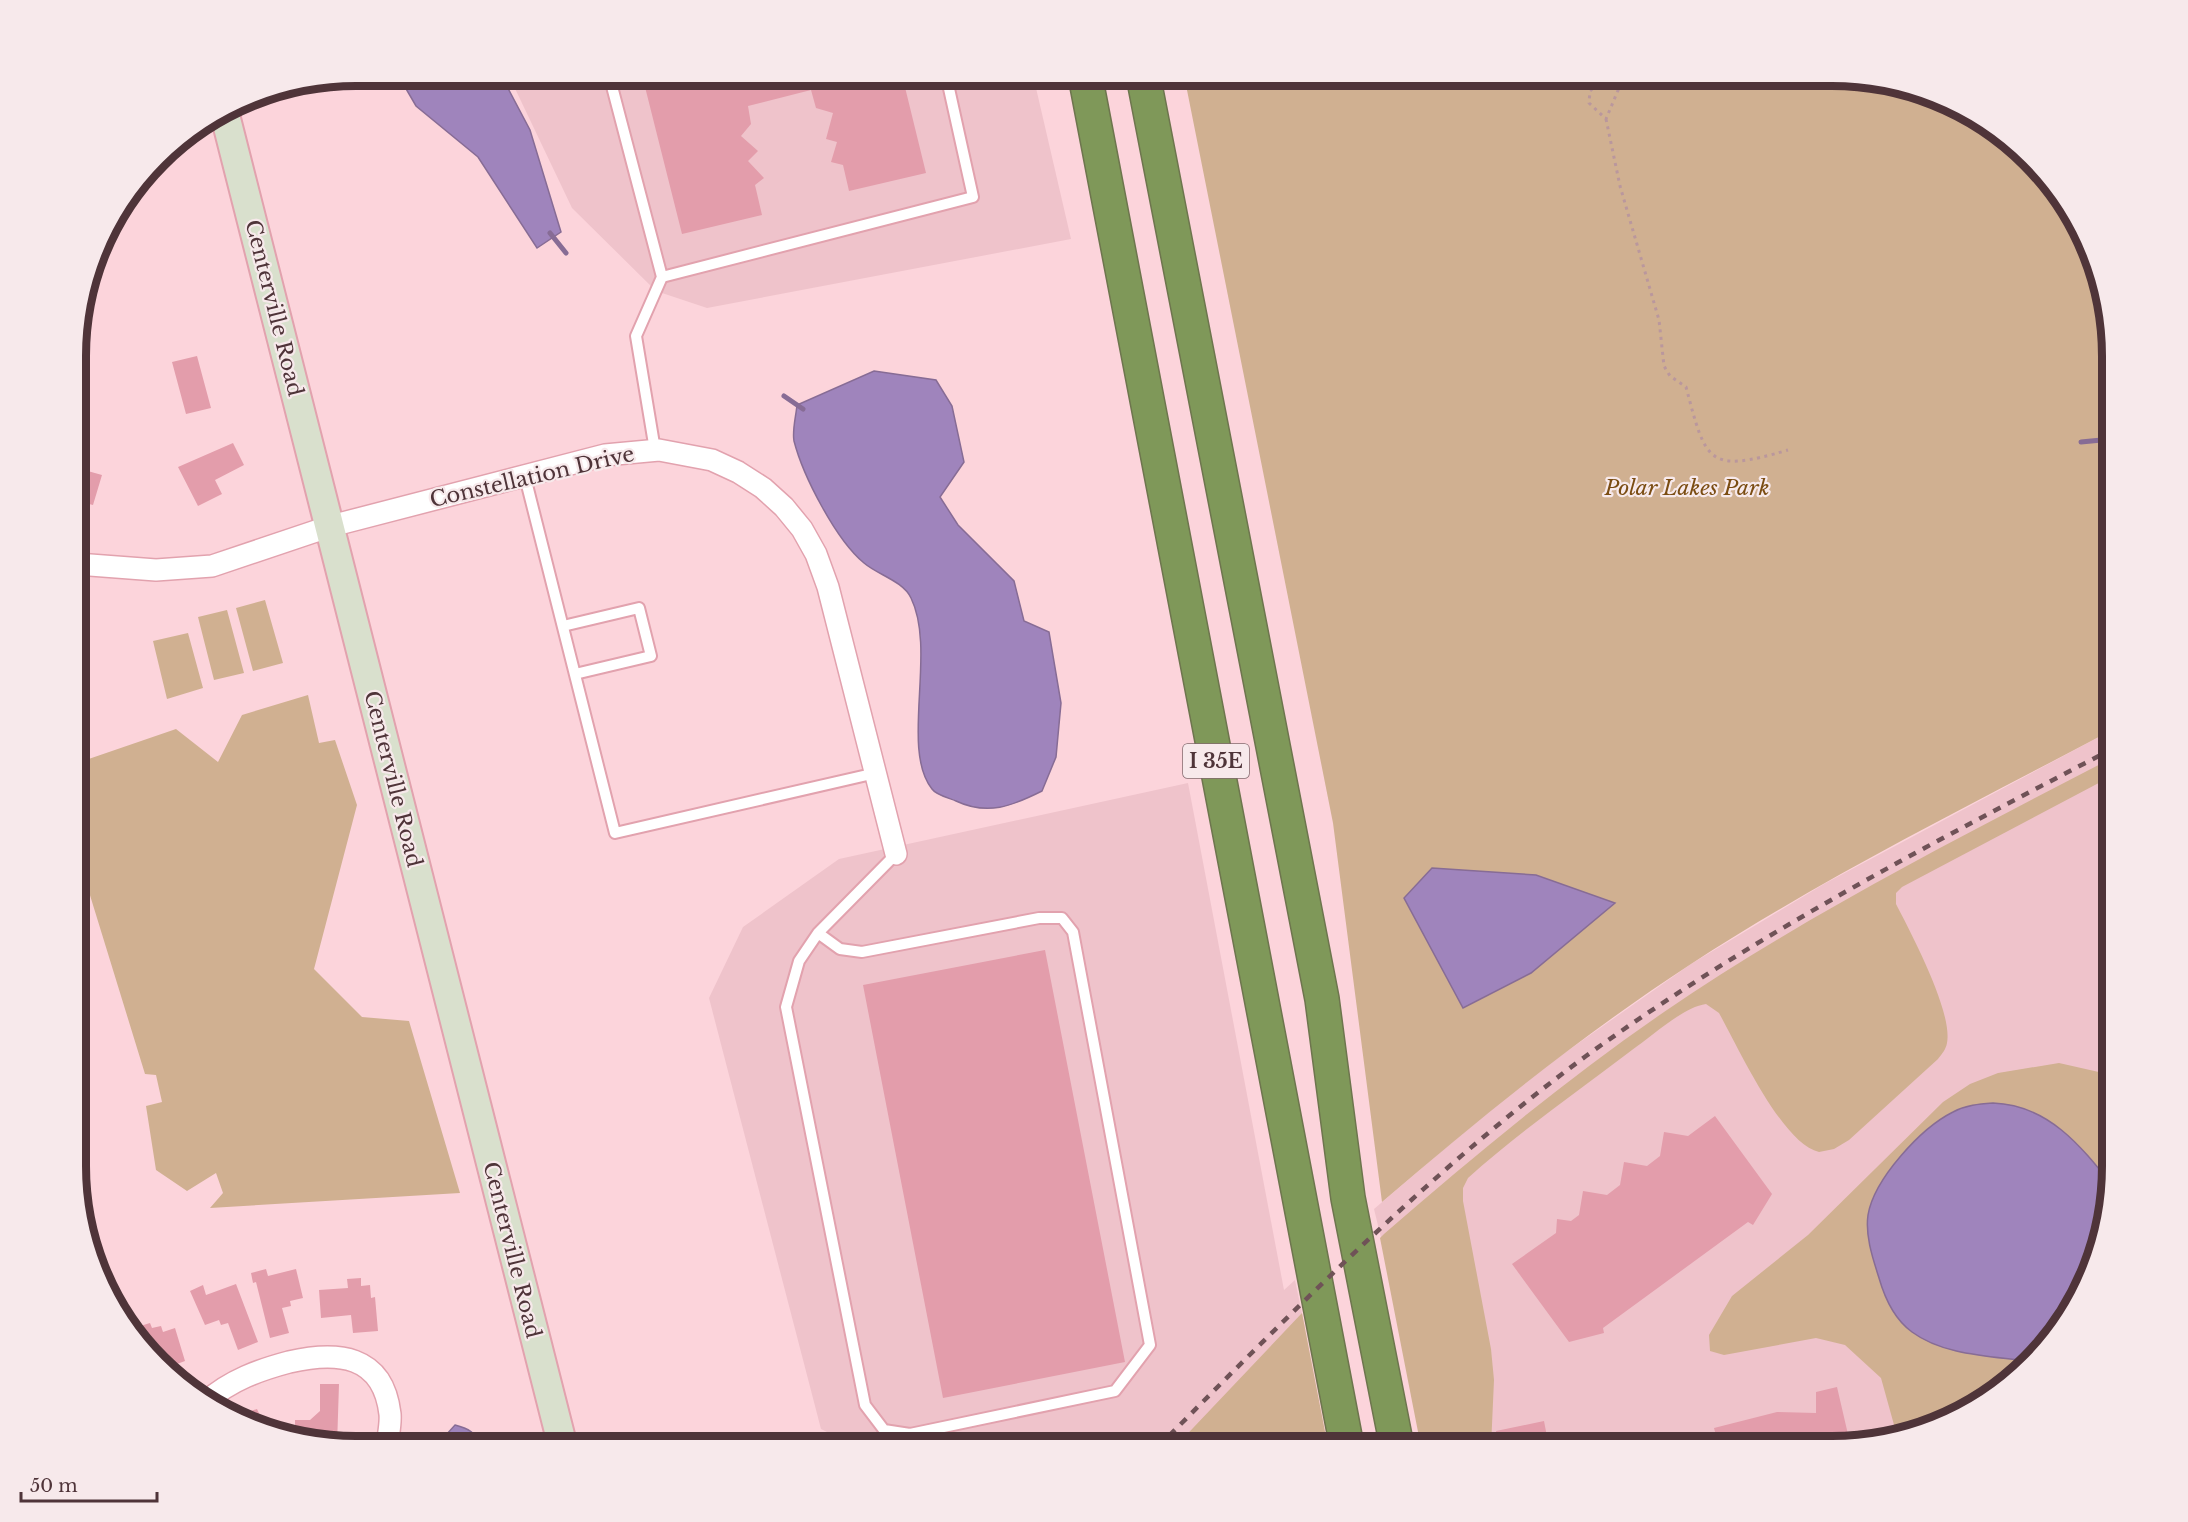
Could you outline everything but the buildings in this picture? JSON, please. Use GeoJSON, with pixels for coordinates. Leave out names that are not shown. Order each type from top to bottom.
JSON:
{"type":"FeatureCollection","features":[{"type":"Feature","properties":{"kind":"highway","name":"I 35E"},"geometry":{"type":"LineString","coordinates":[[1087,86],[1345,1436]]}},
{"type":"Feature","properties":{"kind":"highway","name":"I 35E"},"geometry":{"type":"LineString","coordinates":[[1145,86],[1322,999],[1348,1198],[1394,1436]]}},
{"type":"Feature","properties":{"kind":"main road","name":"Centerville Road"},"geometry":{"type":"LineString","coordinates":[[226,119],[560,1436]]}},
{"type":"Feature","properties":{"kind":"street","name":"Constellation Drive"},"geometry":{"type":"LineString","coordinates":[[86,565],[156,570],[212,566],[331,526],[605,455],[655,450],[687,453],[738,472],[762,488],[784,507],[802,529],[816,554],[828,587],[896,854]]}},
{"type":"Feature","properties":{"kind":"street"},"geometry":{"type":"LineString","coordinates":[[214,1396],[235,1381],[264,1369],[318,1355],[339,1356],[358,1362],[373,1374],[384,1393],[390,1414],[388,1436]]}},
{"type":"Feature","properties":{"kind":"lane"},"geometry":{"type":"LineString","coordinates":[[612,86],[662,277],[636,336],[655,450]]}},
{"type":"Feature","properties":{"kind":"lane"},"geometry":{"type":"LineString","coordinates":[[662,277],[973,196],[948,86]]}},
{"type":"Feature","properties":{"kind":"lane"},"geometry":{"type":"LineString","coordinates":[[525,477],[615,833],[876,773]]}},
{"type":"Feature","properties":{"kind":"lane"},"geometry":{"type":"LineString","coordinates":[[563,626],[639,608],[651,656],[575,674]]}},
{"type":"Feature","properties":{"kind":"lane"},"geometry":{"type":"LineString","coordinates":[[818,933],[840,949],[862,952],[1039,918],[1062,918],[1073,932],[1150,1345],[1115,1391],[910,1434],[884,1430],[865,1405],[786,1007],[799,961],[818,933],[896,854]]}},
{"type":"Feature","properties":{"kind":"path"},"geometry":{"type":"LineString","coordinates":[[1593,86],[1589,103],[1606,119]]}},
{"type":"Feature","properties":{"kind":"path"},"geometry":{"type":"LineString","coordinates":[[1615,86],[1619,88],[1606,119],[1620,186],[1659,320],[1664,366],[1670,376],[1686,387],[1701,442],[1711,454],[1732,463],[1748,462],[1788,450]]}},
{"type":"Feature","properties":{"kind":"shaded area"},"geometry":{"type":"Polygon","coordinates":[[[404,86],[507,86],[530,130],[561,232],[537,248],[478,157],[416,106],[404,86]]]}},
{"type":"Feature","properties":{"kind":"shaded area"},"geometry":{"type":"Polygon","coordinates":[[[514,86],[1036,86],[1071,239],[707,308],[656,291],[572,208],[514,86]]]}},
{"type":"Feature","properties":{"kind":"shaded area"},"geometry":{"type":"Polygon","coordinates":[[[874,371],[936,380],[952,406],[964,462],[940,497],[958,525],[1014,581],[1024,621],[1049,632],[1061,703],[1056,757],[1042,791],[1010,805],[979,808],[943,796],[932,789],[923,771],[919,750],[921,645],[918,620],[911,598],[902,587],[864,563],[853,553],[832,524],[798,455],[794,441],[797,405],[874,371]]]}},
{"type":"Feature","properties":{"kind":"shaded area"},"geometry":{"type":"Polygon","coordinates":[[[2102,735],[2102,1184],[2097,1219],[2082,1270],[2075,1286],[2047,1331],[1997,1381],[1952,1409],[1919,1422],[1868,1434],[1850,1436],[1429,1436],[1374,1209],[1490,1110],[1546,1066],[1691,964],[1824,884],[2102,735]]]}},
{"type":"Feature","properties":{"kind":"shaded area"},"geometry":{"type":"Polygon","coordinates":[[[1188,783],[1284,1290],[1295,1280],[1305,1328],[1198,1436],[835,1436],[821,1429],[709,998],[743,927],[839,859],[1188,783]]]}},
{"type":"Feature","properties":{"kind":"shaded area"},"geometry":{"type":"Polygon","coordinates":[[[1432,868],[1536,875],[1615,903],[1531,973],[1463,1008],[1404,898],[1432,868]]]}},
{"type":"Feature","properties":{"kind":"shaded area"},"geometry":{"type":"Polygon","coordinates":[[[1978,1104],[2013,1105],[2046,1119],[2075,1142],[2102,1173],[2100,1202],[2093,1236],[2075,1286],[2047,1331],[2019,1360],[1952,1350],[1924,1340],[1912,1332],[1895,1315],[1887,1301],[1874,1263],[1869,1239],[1867,1223],[1872,1201],[1879,1186],[1901,1156],[1940,1120],[1953,1112],[1978,1104]]]}},
{"type":"Feature","properties":{"kind":"shaded area"},"geometry":{"type":"Polygon","coordinates":[[[455,1425],[475,1436],[445,1436],[455,1425]]]}},
{"type":"Feature","properties":{"kind":"green space","name":"Polar Lakes Park"},"geometry":{"type":"Polygon","coordinates":[[[1186,86],[1850,86],[1868,88],[1919,100],[1952,113],[1997,141],[2047,191],[2075,236],[2082,252],[2097,303],[2102,338],[2102,735],[1846,871],[1691,964],[1571,1048],[1382,1202],[1333,823],[1186,86]]]}},
{"type":"Feature","properties":{"kind":"green space"},"geometry":{"type":"Polygon","coordinates":[[[265,600],[283,663],[253,671],[236,608],[265,600]]]}},
{"type":"Feature","properties":{"kind":"green space"},"geometry":{"type":"Polygon","coordinates":[[[227,610],[244,673],[214,680],[198,617],[227,610]]]}},
{"type":"Feature","properties":{"kind":"green space"},"geometry":{"type":"Polygon","coordinates":[[[188,633],[203,688],[167,699],[153,641],[188,633]]]}},
{"type":"Feature","properties":{"kind":"green space"},"geometry":{"type":"Polygon","coordinates":[[[308,695],[319,743],[335,740],[357,805],[314,969],[362,1017],[409,1021],[460,1193],[210,1208],[223,1193],[216,1173],[187,1191],[156,1170],[146,1106],[162,1102],[156,1075],[145,1074],[86,882],[86,760],[176,729],[218,762],[242,715],[308,695]]]}},
{"type":"Feature","properties":{"kind":"green space"},"geometry":{"type":"Polygon","coordinates":[[[2102,763],[2102,781],[1902,887],[1896,893],[1896,904],[1929,973],[1944,1012],[1947,1043],[1938,1059],[1849,1140],[1834,1149],[1819,1152],[1805,1145],[1790,1132],[1762,1092],[1719,1013],[1706,1004],[1697,1006],[1667,1023],[1528,1128],[1468,1178],[1463,1188],[1463,1201],[1491,1349],[1494,1380],[1491,1436],[1419,1436],[1380,1238],[1486,1147],[1664,1012],[1773,942],[1884,878],[2102,763]]]}},
{"type":"Feature","properties":{"kind":"green space"},"geometry":{"type":"Polygon","coordinates":[[[2059,1063],[2102,1073],[2102,1184],[2093,1236],[2075,1286],[2047,1331],[2023,1357],[1997,1381],[1952,1409],[1895,1429],[1881,1378],[1845,1345],[1816,1338],[1724,1355],[1710,1351],[1709,1335],[1732,1296],[1808,1235],[1943,1102],[1970,1084],[1998,1073],[2059,1063]]]}},
{"type":"Feature","properties":{"kind":"green space"},"geometry":{"type":"Polygon","coordinates":[[[1302,1313],[1326,1436],[1185,1436],[1302,1313]]]}},
{"type":"Feature","properties":{"kind":"waterway"},"geometry":{"type":"LineString","coordinates":[[550,233],[566,253]]}},
{"type":"Feature","properties":{"kind":"waterway"},"geometry":{"type":"LineString","coordinates":[[784,396],[803,409]]}},
{"type":"Feature","properties":{"kind":"waterway"},"geometry":{"type":"LineString","coordinates":[[2081,442],[2102,440]]}},
{"type":"Feature","properties":{"kind":"railway"},"geometry":{"type":"LineString","coordinates":[[1169,1436],[1312,1293],[1418,1194],[1528,1100],[1586,1056],[1649,1012],[1778,931],[1910,856],[2102,754]]}}]}
